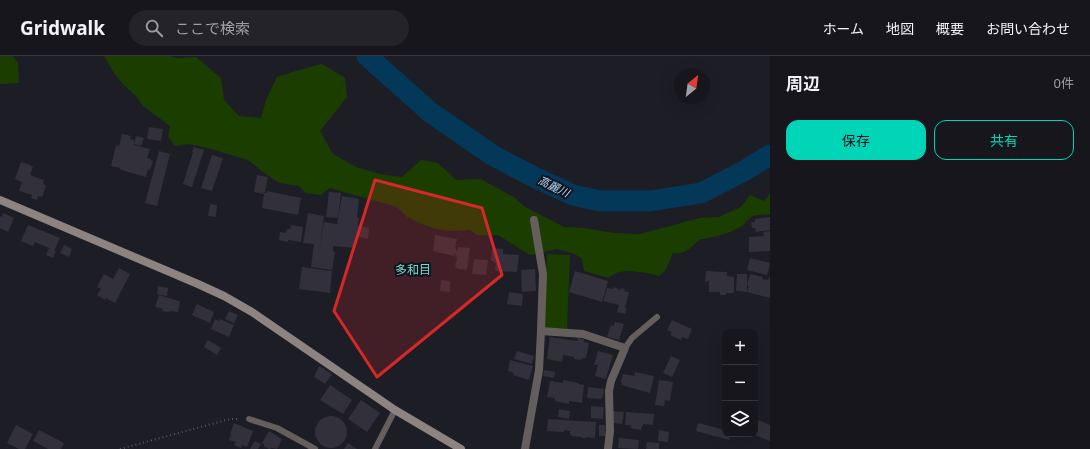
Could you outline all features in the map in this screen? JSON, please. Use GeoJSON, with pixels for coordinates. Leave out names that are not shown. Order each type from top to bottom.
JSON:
{"type":"FeatureCollection","features":[{"type":"Feature","properties":{"kind":"street"},"geometry":{"type":"LineString","coordinates":[[0,200],[224,296],[252,312],[394,410],[461,449]]}},
{"type":"Feature","properties":{"kind":"street"},"geometry":{"type":"LineString","coordinates":[[525,449],[539,370],[541,331],[543,274],[534,220]]}},
{"type":"Feature","properties":{"kind":"street"},"geometry":{"type":"LineString","coordinates":[[541,331],[583,334],[625,348],[611,380],[609,391],[610,431],[608,449]]}},
{"type":"Feature","properties":{"kind":"lane"},"geometry":{"type":"LineString","coordinates":[[625,348],[632,338],[657,317]]}},
{"type":"Feature","properties":{"kind":"lane"},"geometry":{"type":"LineString","coordinates":[[374,449],[394,410]]}},
{"type":"Feature","properties":{"kind":"lane"},"geometry":{"type":"LineString","coordinates":[[249,419],[277,428],[315,449]]}},
{"type":"Feature","properties":{"kind":"path"},"geometry":{"type":"LineString","coordinates":[[120,449],[230,419],[249,419]]}},
{"type":"Feature","properties":{"kind":"highlighted area"},"geometry":{"type":"Polygon","coordinates":[[[375,180],[482,208],[502,275],[377,377],[334,311],[375,180]]]}},
{"type":"Feature","properties":{"kind":"green space"},"geometry":{"type":"Polygon","coordinates":[[[0,56],[13,56],[18,63],[19,83],[0,84],[0,56]]]}},
{"type":"Feature","properties":{"kind":"green space"},"geometry":{"type":"Polygon","coordinates":[[[104,56],[170,56],[177,58],[196,57],[221,78],[224,100],[239,116],[261,118],[266,100],[277,77],[322,64],[345,78],[347,97],[320,131],[333,154],[356,167],[380,174],[402,177],[421,160],[438,163],[456,180],[481,179],[515,198],[525,207],[564,227],[584,228],[614,233],[640,234],[700,218],[719,217],[741,207],[750,195],[764,201],[770,194],[770,214],[753,216],[738,228],[727,233],[700,239],[685,252],[673,253],[665,271],[659,276],[625,271],[616,273],[608,278],[584,271],[582,259],[575,254],[557,249],[530,255],[498,235],[477,235],[470,230],[450,231],[435,229],[407,217],[397,207],[330,188],[321,195],[306,193],[299,186],[279,183],[248,160],[204,147],[188,144],[175,146],[168,136],[170,126],[143,106],[137,97],[114,73],[104,56]]]}},
{"type":"Feature","properties":{"kind":"green space"},"geometry":{"type":"Polygon","coordinates":[[[547,254],[570,255],[567,329],[544,328],[547,254]]]}},
{"type":"Feature","properties":{"kind":"building"},"geometry":{"type":"Polygon","coordinates":[[[149,127],[163,129],[161,141],[147,139],[149,127]]]}},
{"type":"Feature","properties":{"kind":"building"},"geometry":{"type":"Polygon","coordinates":[[[122,134],[131,136],[130,139],[134,140],[134,145],[150,149],[147,158],[153,161],[150,170],[148,169],[146,177],[111,166],[116,145],[119,146],[122,134]]]}},
{"type":"Feature","properties":{"kind":"building"},"geometry":{"type":"Polygon","coordinates":[[[136,136],[144,138],[141,146],[134,144],[136,136]]]}},
{"type":"Feature","properties":{"kind":"building"},"geometry":{"type":"Polygon","coordinates":[[[194,147],[204,150],[192,187],[183,184],[194,147]]]}},
{"type":"Feature","properties":{"kind":"building"},"geometry":{"type":"Polygon","coordinates":[[[159,151],[170,154],[157,206],[145,203],[159,151]]]}},
{"type":"Feature","properties":{"kind":"building"},"geometry":{"type":"Polygon","coordinates":[[[212,155],[223,158],[212,191],[201,188],[212,155]]]}},
{"type":"Feature","properties":{"kind":"building"},"geometry":{"type":"Polygon","coordinates":[[[21,162],[33,167],[30,175],[44,180],[43,184],[46,186],[42,197],[38,196],[37,200],[31,198],[32,195],[19,191],[22,182],[15,179],[21,162]]]}},
{"type":"Feature","properties":{"kind":"building"},"geometry":{"type":"Polygon","coordinates":[[[257,175],[268,177],[265,192],[260,192],[267,193],[267,191],[301,198],[298,215],[262,208],[264,194],[254,192],[257,175]]]}},
{"type":"Feature","properties":{"kind":"building"},"geometry":{"type":"Polygon","coordinates":[[[329,192],[341,193],[338,218],[326,217],[329,192]]]}},
{"type":"Feature","properties":{"kind":"building"},"geometry":{"type":"Polygon","coordinates":[[[342,196],[359,199],[357,217],[359,218],[358,226],[369,228],[368,239],[358,237],[357,241],[355,241],[354,248],[333,246],[333,251],[335,252],[332,270],[311,267],[314,244],[303,243],[308,213],[324,216],[320,246],[324,222],[337,224],[342,196]]]}},
{"type":"Feature","properties":{"kind":"building"},"geometry":{"type":"Polygon","coordinates":[[[210,204],[217,205],[216,217],[208,216],[210,204]]]}},
{"type":"Feature","properties":{"kind":"building"},"geometry":{"type":"Polygon","coordinates":[[[3,213],[14,218],[8,232],[0,228],[0,216],[2,217],[3,213]]]}},
{"type":"Feature","properties":{"kind":"building"},"geometry":{"type":"Polygon","coordinates":[[[770,217],[770,230],[756,232],[755,228],[752,228],[751,222],[755,222],[755,219],[770,217]]]}},
{"type":"Feature","properties":{"kind":"building"},"geometry":{"type":"Polygon","coordinates":[[[28,225],[60,238],[54,251],[56,251],[53,258],[46,255],[49,248],[35,242],[33,246],[21,241],[28,225]]]}},
{"type":"Feature","properties":{"kind":"building"},"geometry":{"type":"Polygon","coordinates":[[[291,225],[303,227],[301,242],[279,240],[280,232],[286,233],[287,229],[290,229],[291,225]]]}},
{"type":"Feature","properties":{"kind":"building"},"geometry":{"type":"Polygon","coordinates":[[[770,231],[770,251],[749,252],[749,237],[764,236],[763,232],[770,231]]]}},
{"type":"Feature","properties":{"kind":"building"},"geometry":{"type":"Polygon","coordinates":[[[435,235],[457,239],[455,247],[457,251],[458,247],[470,248],[467,270],[455,268],[457,257],[455,257],[456,254],[454,256],[433,251],[435,235]]]}},
{"type":"Feature","properties":{"kind":"building"},"geometry":{"type":"Polygon","coordinates":[[[64,245],[72,249],[69,257],[60,253],[64,245]]]}},
{"type":"Feature","properties":{"kind":"building"},"geometry":{"type":"Polygon","coordinates":[[[492,248],[503,249],[503,254],[519,255],[517,272],[495,271],[496,263],[491,261],[492,248]]]}},
{"type":"Feature","properties":{"kind":"building"},"geometry":{"type":"Polygon","coordinates":[[[750,258],[770,263],[767,275],[747,270],[750,258]]]}},
{"type":"Feature","properties":{"kind":"building"},"geometry":{"type":"Polygon","coordinates":[[[474,259],[488,260],[486,275],[472,274],[474,259]]]}},
{"type":"Feature","properties":{"kind":"building"},"geometry":{"type":"Polygon","coordinates":[[[302,267],[332,271],[330,293],[299,289],[302,267]]]}},
{"type":"Feature","properties":{"kind":"building"},"geometry":{"type":"Polygon","coordinates":[[[119,268],[130,274],[115,303],[106,298],[105,300],[97,295],[101,289],[97,287],[104,274],[113,279],[119,268]]]}},
{"type":"Feature","properties":{"kind":"building"},"geometry":{"type":"Polygon","coordinates":[[[535,269],[536,291],[522,292],[521,270],[535,269]]]}},
{"type":"Feature","properties":{"kind":"building"},"geometry":{"type":"Polygon","coordinates":[[[575,271],[608,281],[602,302],[569,292],[575,271]]]}},
{"type":"Feature","properties":{"kind":"building"},"geometry":{"type":"Polygon","coordinates":[[[706,271],[727,272],[727,276],[734,277],[734,292],[726,293],[726,295],[720,295],[720,292],[709,292],[709,281],[705,282],[706,271]]]}},
{"type":"Feature","properties":{"kind":"building"},"geometry":{"type":"Polygon","coordinates":[[[737,274],[747,274],[747,292],[736,291],[737,274]]]}},
{"type":"Feature","properties":{"kind":"building"},"geometry":{"type":"Polygon","coordinates":[[[750,274],[763,277],[762,279],[768,280],[770,276],[770,298],[747,292],[750,274]]]}},
{"type":"Feature","properties":{"kind":"building"},"geometry":{"type":"Polygon","coordinates":[[[441,280],[450,281],[450,292],[440,291],[441,280]]]}},
{"type":"Feature","properties":{"kind":"building"},"geometry":{"type":"Polygon","coordinates":[[[158,286],[168,288],[167,296],[157,294],[158,286]]]}},
{"type":"Feature","properties":{"kind":"building"},"geometry":{"type":"Polygon","coordinates":[[[613,287],[621,290],[621,288],[625,289],[624,291],[629,292],[625,314],[617,312],[619,305],[603,301],[607,288],[613,289],[613,287]]]}},
{"type":"Feature","properties":{"kind":"building"},"geometry":{"type":"Polygon","coordinates":[[[509,292],[523,294],[522,306],[507,304],[509,292]]]}},
{"type":"Feature","properties":{"kind":"building"},"geometry":{"type":"Polygon","coordinates":[[[159,295],[179,301],[178,312],[162,311],[163,309],[155,307],[159,295]]]}},
{"type":"Feature","properties":{"kind":"building"},"geometry":{"type":"Polygon","coordinates":[[[197,304],[214,312],[210,323],[192,315],[197,304]]]}},
{"type":"Feature","properties":{"kind":"building"},"geometry":{"type":"Polygon","coordinates":[[[229,311],[238,315],[234,323],[225,319],[229,311]]]}},
{"type":"Feature","properties":{"kind":"building"},"geometry":{"type":"Polygon","coordinates":[[[215,319],[219,321],[220,319],[234,325],[229,337],[211,329],[215,319]]]}},
{"type":"Feature","properties":{"kind":"building"},"geometry":{"type":"Polygon","coordinates":[[[672,320],[692,329],[688,339],[682,337],[681,340],[670,335],[672,332],[667,330],[672,320]]]}},
{"type":"Feature","properties":{"kind":"building"},"geometry":{"type":"Polygon","coordinates":[[[615,322],[624,324],[619,340],[607,337],[611,325],[614,326],[615,322]]]}},
{"type":"Feature","properties":{"kind":"building"},"geometry":{"type":"Polygon","coordinates":[[[550,337],[577,341],[578,338],[584,339],[584,342],[589,343],[586,358],[582,358],[581,360],[563,355],[562,362],[547,359],[550,337]]]}},
{"type":"Feature","properties":{"kind":"building"},"geometry":{"type":"Polygon","coordinates":[[[208,340],[221,348],[217,355],[204,347],[208,340]]]}},
{"type":"Feature","properties":{"kind":"building"},"geometry":{"type":"Polygon","coordinates":[[[517,351],[534,356],[532,364],[514,359],[517,351]]]}},
{"type":"Feature","properties":{"kind":"building"},"geometry":{"type":"Polygon","coordinates":[[[598,351],[613,355],[606,379],[595,376],[598,365],[594,365],[598,351]]]}},
{"type":"Feature","properties":{"kind":"building"},"geometry":{"type":"Polygon","coordinates":[[[671,356],[680,360],[672,377],[663,373],[671,356]]]}},
{"type":"Feature","properties":{"kind":"building"},"geometry":{"type":"Polygon","coordinates":[[[510,360],[533,366],[529,380],[513,375],[514,373],[508,371],[510,360]]]}},
{"type":"Feature","properties":{"kind":"building"},"geometry":{"type":"Polygon","coordinates":[[[319,366],[332,374],[325,384],[314,377],[319,366]]]}},
{"type":"Feature","properties":{"kind":"building"},"geometry":{"type":"Polygon","coordinates":[[[544,370],[555,372],[554,378],[543,376],[544,370]]]}},
{"type":"Feature","properties":{"kind":"building"},"geometry":{"type":"Polygon","coordinates":[[[635,372],[654,376],[650,393],[621,385],[623,374],[634,376],[635,372]]]}},
{"type":"Feature","properties":{"kind":"building"},"geometry":{"type":"Polygon","coordinates":[[[563,380],[584,385],[582,403],[569,401],[569,404],[555,401],[555,398],[547,397],[550,381],[563,383],[563,380]]]}},
{"type":"Feature","properties":{"kind":"building"},"geometry":{"type":"Polygon","coordinates":[[[659,380],[673,382],[670,401],[665,400],[664,406],[655,405],[659,380]]]}},
{"type":"Feature","properties":{"kind":"building"},"geometry":{"type":"Polygon","coordinates":[[[330,385],[352,400],[343,414],[320,400],[330,385]]]}},
{"type":"Feature","properties":{"kind":"building"},"geometry":{"type":"Polygon","coordinates":[[[588,387],[604,389],[603,397],[601,399],[587,398],[588,387]]]}},
{"type":"Feature","properties":{"kind":"building"},"geometry":{"type":"Polygon","coordinates":[[[361,400],[380,413],[367,432],[348,419],[361,400]]]}},
{"type":"Feature","properties":{"kind":"building"},"geometry":{"type":"Polygon","coordinates":[[[591,406],[604,407],[603,419],[591,418],[591,406]]]}},
{"type":"Feature","properties":{"kind":"building"},"geometry":{"type":"Polygon","coordinates":[[[559,409],[570,411],[569,419],[558,417],[559,409]]]}},
{"type":"Feature","properties":{"kind":"building"},"geometry":{"type":"Polygon","coordinates":[[[613,411],[624,412],[622,424],[612,423],[613,411]]]}},
{"type":"Feature","properties":{"kind":"building"},"geometry":{"type":"Polygon","coordinates":[[[626,412],[654,414],[653,425],[643,424],[641,430],[631,428],[631,425],[625,425],[626,412]]]}},
{"type":"Feature","properties":{"kind":"building"},"geometry":{"type":"Polygon","coordinates":[[[331,416],[342,421],[347,432],[342,443],[331,448],[320,443],[315,432],[320,421],[331,416]]]}},
{"type":"Feature","properties":{"kind":"building"},"geometry":{"type":"Polygon","coordinates":[[[548,419],[596,422],[595,438],[571,436],[570,431],[564,430],[564,432],[547,431],[548,419]]]}},
{"type":"Feature","properties":{"kind":"building"},"geometry":{"type":"Polygon","coordinates":[[[758,420],[770,425],[770,441],[758,436],[758,420]]]}},
{"type":"Feature","properties":{"kind":"building"},"geometry":{"type":"Polygon","coordinates":[[[234,423],[253,431],[247,447],[242,445],[241,448],[234,445],[236,442],[229,440],[234,423]]]}},
{"type":"Feature","properties":{"kind":"building"},"geometry":{"type":"Polygon","coordinates":[[[698,423],[722,429],[722,437],[730,437],[729,440],[696,431],[698,423]]]}},
{"type":"Feature","properties":{"kind":"building"},"geometry":{"type":"Polygon","coordinates":[[[16,425],[33,434],[25,449],[19,449],[7,443],[16,425]]]}},
{"type":"Feature","properties":{"kind":"building"},"geometry":{"type":"Polygon","coordinates":[[[599,425],[605,425],[606,436],[599,436],[599,425]]]}},
{"type":"Feature","properties":{"kind":"building"},"geometry":{"type":"Polygon","coordinates":[[[39,430],[64,443],[61,449],[48,449],[33,441],[39,430]]]}},
{"type":"Feature","properties":{"kind":"building"},"geometry":{"type":"Polygon","coordinates":[[[659,430],[669,432],[668,442],[658,441],[659,430]]]}},
{"type":"Feature","properties":{"kind":"building"},"geometry":{"type":"Polygon","coordinates":[[[269,431],[282,439],[277,449],[269,449],[262,443],[269,431]]]}},
{"type":"Feature","properties":{"kind":"building"},"geometry":{"type":"Polygon","coordinates":[[[619,438],[639,440],[638,449],[618,448],[619,438]]]}},
{"type":"Feature","properties":{"kind":"building"},"geometry":{"type":"Polygon","coordinates":[[[255,441],[261,444],[258,449],[250,449],[255,441]]]}},
{"type":"Feature","properties":{"kind":"building"},"geometry":{"type":"Polygon","coordinates":[[[647,442],[659,443],[659,449],[646,449],[647,442]]]}},
{"type":"Feature","properties":{"kind":"building"},"geometry":{"type":"Polygon","coordinates":[[[348,443],[357,449],[344,449],[348,443]]]}},
{"type":"Feature","properties":{"kind":"waterway","name":"高麗川"},"geometry":{"type":"LineString","coordinates":[[367,56],[430,112],[492,155],[573,195],[600,201],[650,201],[701,193],[744,171],[770,155]]}},
{"type":"Feature","properties":{"kind":"district","name":"多和目"},"geometry":{"type":"Point","coordinates":[413,269]}}]}
